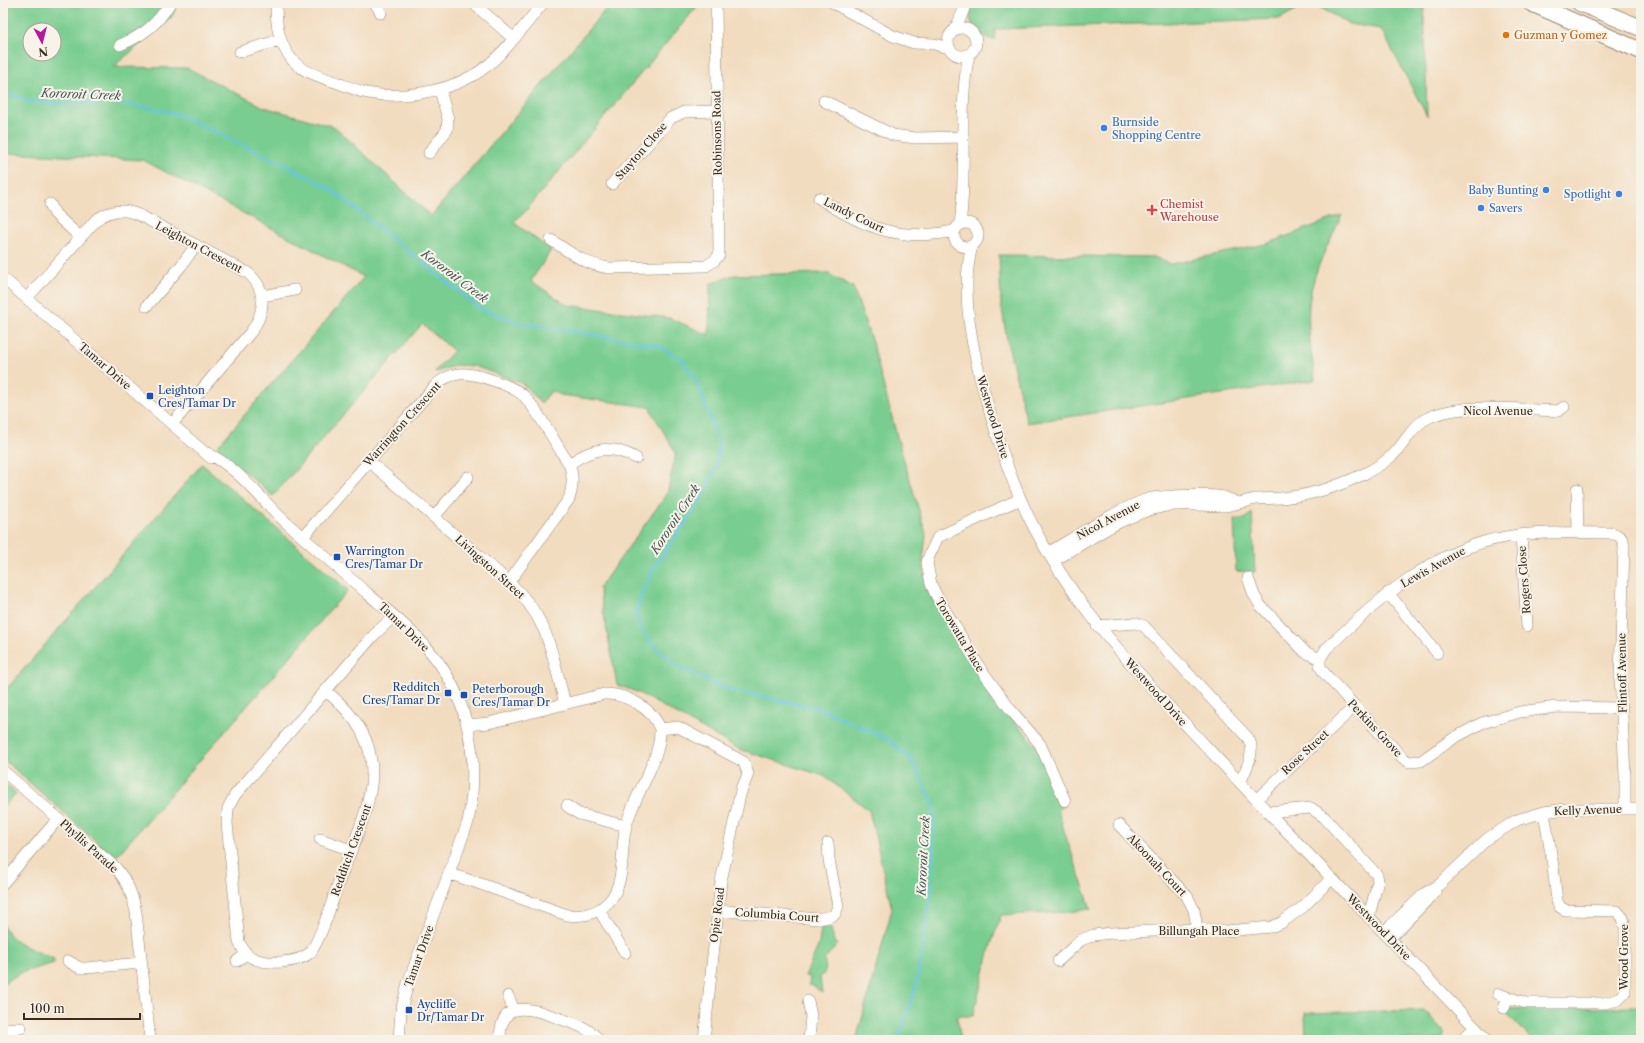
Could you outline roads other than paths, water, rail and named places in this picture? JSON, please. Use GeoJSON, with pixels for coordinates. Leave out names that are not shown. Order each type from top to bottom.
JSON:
{"type":"FeatureCollection","features":[{"type":"Feature","properties":{"kind":"highway"},"geometry":{"type":"LineString","coordinates":[[1531,3],[1641,51]]}},
{"type":"Feature","properties":{"kind":"highway"},"geometry":{"type":"LineString","coordinates":[[1580,3],[1641,28]]}},
{"type":"Feature","properties":{"kind":"street"},"geometry":{"type":"LineString","coordinates":[[120,44],[142,35],[163,15],[170,3]]}},
{"type":"Feature","properties":{"kind":"street"},"geometry":{"type":"LineString","coordinates":[[276,3],[276,18],[280,40],[291,58],[308,72],[364,92],[405,95],[440,90],[473,76],[496,58],[543,3]]}},
{"type":"Feature","properties":{"kind":"street"},"geometry":{"type":"LineString","coordinates":[[375,3],[381,13]]}},
{"type":"Feature","properties":{"kind":"street"},"geometry":{"type":"LineString","coordinates":[[473,3],[513,38]]}},
{"type":"Feature","properties":{"kind":"street","name":"Robinsons Road"},"geometry":{"type":"LineString","coordinates":[[551,240],[579,259],[594,266],[609,268],[706,266],[714,261],[719,255],[716,3]]}},
{"type":"Feature","properties":{"kind":"street"},"geometry":{"type":"LineString","coordinates":[[833,3],[893,36],[914,43],[952,43],[969,54]]}},
{"type":"Feature","properties":{"kind":"street"},"geometry":{"type":"LineString","coordinates":[[952,43],[964,6]]}},
{"type":"Feature","properties":{"kind":"street"},"geometry":{"type":"LineString","coordinates":[[964,6],[972,32]]}},
{"type":"Feature","properties":{"kind":"street"},"geometry":{"type":"LineString","coordinates":[[952,43],[964,28],[972,32]]}},
{"type":"Feature","properties":{"kind":"street","name":"Westwood Drive"},"geometry":{"type":"LineString","coordinates":[[972,32],[975,36],[976,45],[969,54],[964,77],[963,201],[959,233],[967,264],[969,313],[977,362],[991,419],[1020,499],[1051,557],[1097,626],[1142,678],[1240,783],[1331,879],[1369,916],[1479,1035]]}},
{"type":"Feature","properties":{"kind":"street"},"geometry":{"type":"LineString","coordinates":[[240,52],[280,40]]}},
{"type":"Feature","properties":{"kind":"street","name":"Westwood Drive"},"geometry":{"type":"LineString","coordinates":[[952,43],[964,77]]}},
{"type":"Feature","properties":{"kind":"street"},"geometry":{"type":"LineString","coordinates":[[429,153],[447,130],[448,119],[440,90]]}},
{"type":"Feature","properties":{"kind":"street"},"geometry":{"type":"LineString","coordinates":[[824,101],[893,135],[915,138],[963,137]]}},
{"type":"Feature","properties":{"kind":"street","name":"Stayton Close"},"geometry":{"type":"LineString","coordinates":[[612,184],[671,118],[684,112],[717,111]]}},
{"type":"Feature","properties":{"kind":"street","name":"Landy Court"},"geometry":{"type":"LineString","coordinates":[[819,198],[832,206],[882,230],[903,235],[937,235],[959,233],[968,247],[972,246]]}},
{"type":"Feature","properties":{"kind":"street"},"geometry":{"type":"LineString","coordinates":[[50,204],[55,214],[80,237]]}},
{"type":"Feature","properties":{"kind":"street","name":"Leighton Crescent"},"geometry":{"type":"LineString","coordinates":[[27,298],[80,237],[102,215],[123,210],[141,216],[248,273],[258,284],[262,296]]}},
{"type":"Feature","properties":{"kind":"street","name":"Westwood Drive"},"geometry":{"type":"LineString","coordinates":[[959,233],[975,227],[978,235],[977,241],[972,246],[967,264]]}},
{"type":"Feature","properties":{"kind":"street"},"geometry":{"type":"LineString","coordinates":[[147,306],[181,266],[196,245]]}},
{"type":"Feature","properties":{"kind":"street","name":"Tamar Drive"},"geometry":{"type":"LineString","coordinates":[[3,278],[207,453],[226,473],[250,488],[303,537],[392,614],[418,638],[436,659],[455,692],[468,728],[474,772],[468,822],[404,997],[399,1040]]}},
{"type":"Feature","properties":{"kind":"street"},"geometry":{"type":"LineString","coordinates":[[172,424],[256,325],[262,311],[262,296],[295,290]]}},
{"type":"Feature","properties":{"kind":"street","name":"Warrington Crescent"},"geometry":{"type":"LineString","coordinates":[[303,537],[435,386],[445,378],[466,374],[510,387],[521,394],[530,404],[569,464],[572,479],[569,499],[509,582]]}},
{"type":"Feature","properties":{"kind":"street","name":"Nicol Avenue"},"geometry":{"type":"LineString","coordinates":[[1051,557],[1121,511],[1146,499],[1170,496],[1223,497],[1242,504],[1255,499],[1303,495],[1330,488],[1369,471],[1394,454],[1416,426],[1424,420],[1439,414],[1463,410],[1514,408],[1558,411],[1564,407]]}},
{"type":"Feature","properties":{"kind":"street"},"geometry":{"type":"LineString","coordinates":[[569,464],[586,453],[596,449],[618,450],[636,458]]}},
{"type":"Feature","properties":{"kind":"street","name":"Livingston Street"},"geometry":{"type":"LineString","coordinates":[[369,461],[509,582],[528,601],[543,626],[552,654],[564,704]]}},
{"type":"Feature","properties":{"kind":"street"},"geometry":{"type":"LineString","coordinates":[[434,517],[468,477]]}},
{"type":"Feature","properties":{"kind":"street"},"geometry":{"type":"LineString","coordinates":[[1577,489],[1578,533]]}},
{"type":"Feature","properties":{"kind":"street","name":"Torowatta Place"},"geometry":{"type":"LineString","coordinates":[[1020,499],[938,537],[929,556],[928,570],[936,595],[958,636],[1010,709],[1040,744],[1065,801]]}},
{"type":"Feature","properties":{"kind":"street","name":"Lewis Avenue"},"geometry":{"type":"LineString","coordinates":[[1320,659],[1326,649],[1388,593],[1440,560],[1465,548],[1484,542],[1521,535],[1612,533],[1621,537]]}},
{"type":"Feature","properties":{"kind":"street","name":"Rogers Close"},"geometry":{"type":"LineString","coordinates":[[1521,535],[1527,626]]}},
{"type":"Feature","properties":{"kind":"street","name":"Flintoff Avenue"},"geometry":{"type":"LineString","coordinates":[[1621,537],[1624,546],[1620,676],[1625,809]]}},
{"type":"Feature","properties":{"kind":"street"},"geometry":{"type":"LineString","coordinates":[[1248,578],[1254,595],[1260,605],[1305,652],[1320,659]]}},
{"type":"Feature","properties":{"kind":"street"},"geometry":{"type":"LineString","coordinates":[[1388,593],[1437,653]]}},
{"type":"Feature","properties":{"kind":"street"},"geometry":{"type":"LineString","coordinates":[[237,962],[246,954],[242,949],[238,935],[227,823],[228,808],[235,795],[392,614]]}},
{"type":"Feature","properties":{"kind":"street"},"geometry":{"type":"LineString","coordinates":[[1097,626],[1136,623],[1144,626],[1248,738],[1251,752],[1240,783]]}},
{"type":"Feature","properties":{"kind":"street","name":"Perkins Grove"},"geometry":{"type":"LineString","coordinates":[[1320,659],[1320,666],[1324,673],[1403,758],[1413,763],[1424,759],[1454,738],[1482,723],[1514,713],[1556,707],[1622,708]]}},
{"type":"Feature","properties":{"kind":"street","name":"Redditch Crescent"},"geometry":{"type":"LineString","coordinates":[[246,954],[258,960],[292,962],[306,957],[311,952],[351,850],[371,792],[372,767],[370,753],[358,724],[340,703],[326,691]]}},
{"type":"Feature","properties":{"kind":"street"},"geometry":{"type":"LineString","coordinates":[[450,872],[567,915],[583,916],[599,910],[611,899],[618,884],[626,826],[658,749],[660,729],[655,719],[647,710],[618,695],[604,694],[468,728]]}},
{"type":"Feature","properties":{"kind":"street","name":"Rose Street"},"geometry":{"type":"LineString","coordinates":[[1256,800],[1355,706]]}},
{"type":"Feature","properties":{"kind":"street","name":"Opie Road"},"geometry":{"type":"LineString","coordinates":[[660,729],[678,727],[720,750],[745,770],[726,854],[717,910],[704,1040]]}},
{"type":"Feature","properties":{"kind":"street","name":"Phyllis Parade"},"geometry":{"type":"LineString","coordinates":[[3,771],[116,868],[126,882],[134,902],[149,1039]]}},
{"type":"Feature","properties":{"kind":"street"},"geometry":{"type":"LineString","coordinates":[[567,806],[579,814],[626,826]]}},
{"type":"Feature","properties":{"kind":"street"},"geometry":{"type":"LineString","coordinates":[[1268,812],[1311,808],[1324,817],[1377,875],[1378,881],[1369,916]]}},
{"type":"Feature","properties":{"kind":"street","name":"Kelly Avenue"},"geometry":{"type":"LineString","coordinates":[[1387,935],[1424,894],[1439,885],[1478,846],[1517,820],[1544,812],[1566,809],[1641,809]]}},
{"type":"Feature","properties":{"kind":"street","name":"Wood Grove"},"geometry":{"type":"LineString","coordinates":[[1503,1000],[1534,1003],[1604,1002],[1618,1000],[1625,993],[1625,928],[1623,918],[1619,912],[1615,910],[1565,910],[1559,905],[1556,897],[1553,866],[1544,812]]}},
{"type":"Feature","properties":{"kind":"street"},"geometry":{"type":"LineString","coordinates":[[3,883],[58,819]]}},
{"type":"Feature","properties":{"kind":"street","name":"Akoonah Court"},"geometry":{"type":"LineString","coordinates":[[1120,825],[1187,896],[1194,910],[1197,929]]}},
{"type":"Feature","properties":{"kind":"street"},"geometry":{"type":"LineString","coordinates":[[320,839],[351,850]]}},
{"type":"Feature","properties":{"kind":"street","name":"Columbia Court"},"geometry":{"type":"LineString","coordinates":[[717,910],[818,919],[832,916],[838,910],[838,900],[829,860],[828,843]]}},
{"type":"Feature","properties":{"kind":"street","name":"Billungah Place"},"geometry":{"type":"LineString","coordinates":[[1058,961],[1081,940],[1094,935],[1111,932],[1197,929],[1227,931],[1271,927],[1281,923],[1303,907],[1331,879]]}},
{"type":"Feature","properties":{"kind":"street"},"geometry":{"type":"LineString","coordinates":[[599,910],[625,953]]}},
{"type":"Feature","properties":{"kind":"street"},"geometry":{"type":"LineString","coordinates":[[68,961],[74,966],[86,968],[141,963]]}},
{"type":"Feature","properties":{"kind":"street"},"geometry":{"type":"LineString","coordinates":[[508,996],[514,1010]]}},
{"type":"Feature","properties":{"kind":"street"},"geometry":{"type":"LineString","coordinates":[[808,1001],[811,1016],[809,1040]]}},
{"type":"Feature","properties":{"kind":"street"},"geometry":{"type":"LineString","coordinates":[[500,1040],[503,1020],[514,1010],[525,1008],[535,1010],[585,1028],[599,1040]]}},
{"type":"Feature","properties":{"kind":"street"},"geometry":{"type":"LineString","coordinates":[[3,1029],[21,1028]]}},
{"type":"Feature","properties":{"kind":"street"},"geometry":{"type":"LineString","coordinates":[[1461,1040],[1479,1035]]}},
{"type":"Feature","properties":{"kind":"waterway","name":"Kororoit Creek"},"geometry":{"type":"LineString","coordinates":[[3,92],[28,101],[59,104],[121,103],[180,115],[297,171],[332,190],[479,308],[517,322],[659,346],[682,359],[697,382],[719,442],[716,469],[697,506],[654,568],[641,596],[636,614],[640,629],[653,645],[679,667],[729,690],[821,709],[889,740],[911,759],[934,805],[932,886],[916,986],[898,1040]]}},
{"type":"Feature","properties":{"kind":"place","name":"Guzman y Gomez"},"geometry":{"type":"Point","coordinates":[1506,35]}},
{"type":"Feature","properties":{"kind":"place","name":"Burnside Shopping Centre"},"geometry":{"type":"Point","coordinates":[1104,128]}},
{"type":"Feature","properties":{"kind":"place","name":"Baby Bunting"},"geometry":{"type":"Point","coordinates":[1546,190]}},
{"type":"Feature","properties":{"kind":"place","name":"Spotlight"},"geometry":{"type":"Point","coordinates":[1619,194]}},
{"type":"Feature","properties":{"kind":"place","name":"Savers"},"geometry":{"type":"Point","coordinates":[1481,208]}},
{"type":"Feature","properties":{"kind":"place","name":"Chemist Warehouse"},"geometry":{"type":"Point","coordinates":[1152,210]}},
{"type":"Feature","properties":{"kind":"place","name":"Leighton Cres/Tamar Dr"},"geometry":{"type":"Point","coordinates":[150,396]}},
{"type":"Feature","properties":{"kind":"place","name":"Warrington Cres/Tamar Dr"},"geometry":{"type":"Point","coordinates":[337,557]}},
{"type":"Feature","properties":{"kind":"place","name":"Redditch Cres/Tamar Dr"},"geometry":{"type":"Point","coordinates":[448,693]}},
{"type":"Feature","properties":{"kind":"place","name":"Peterborough Cres/Tamar Dr"},"geometry":{"type":"Point","coordinates":[464,695]}},
{"type":"Feature","properties":{"kind":"place","name":"Aycliffe Dr/Tamar Dr"},"geometry":{"type":"Point","coordinates":[409,1010]}}]}
